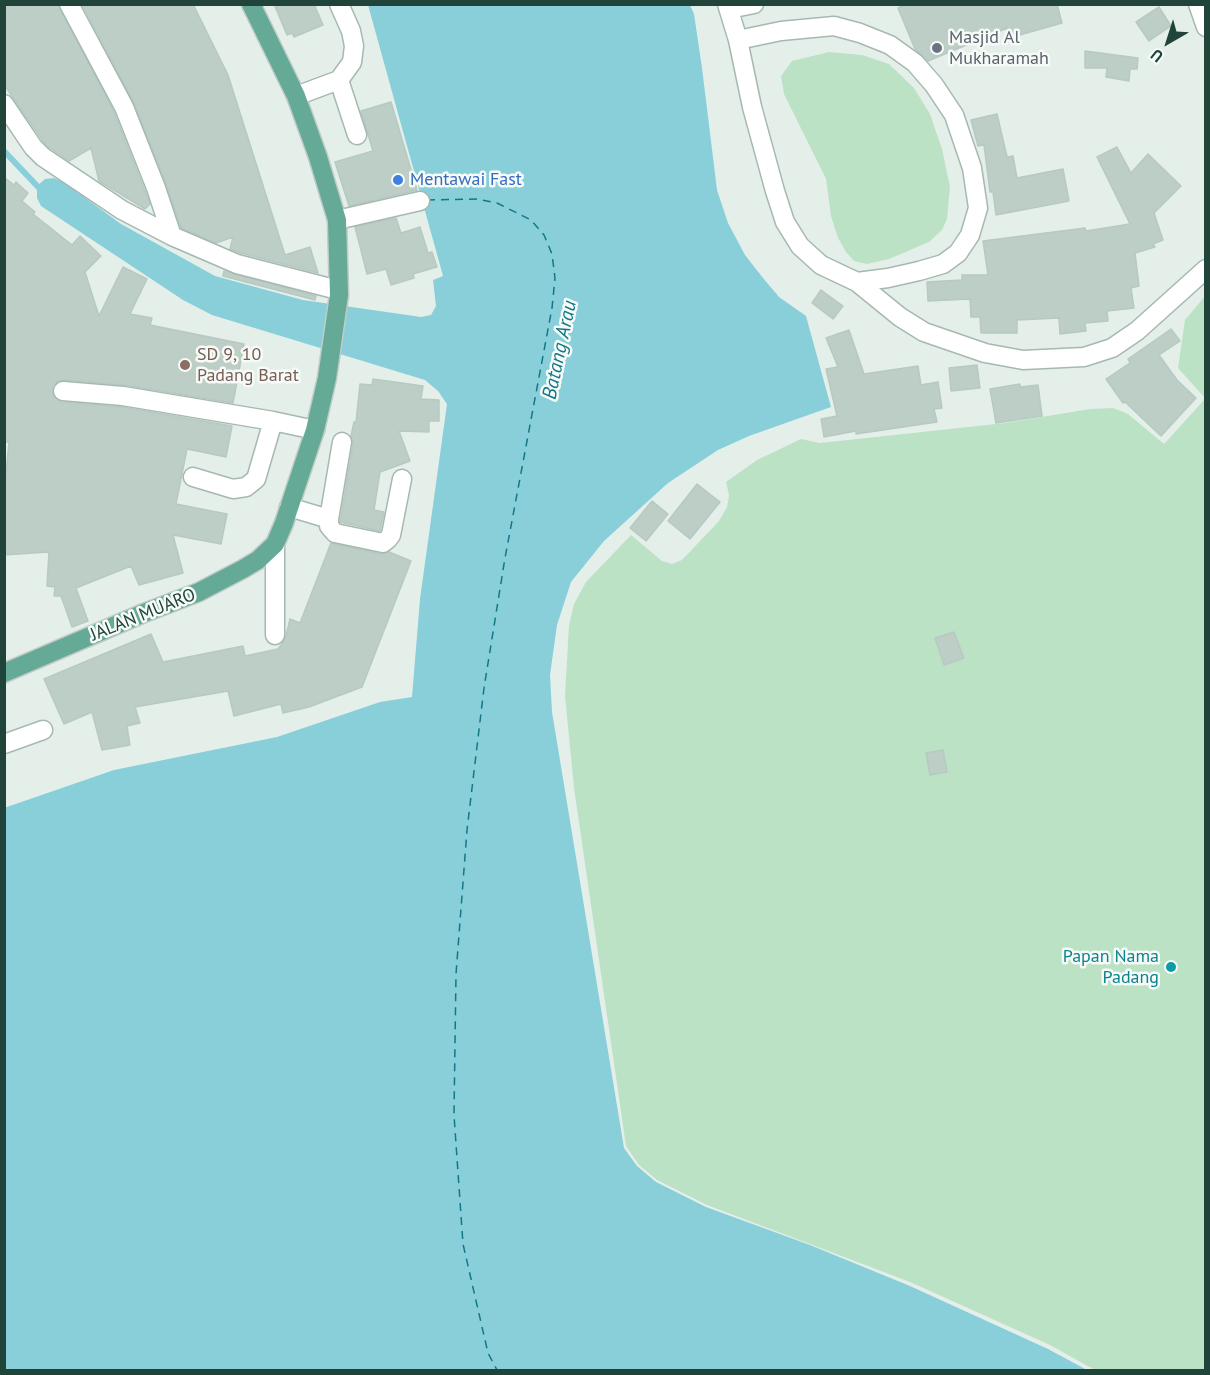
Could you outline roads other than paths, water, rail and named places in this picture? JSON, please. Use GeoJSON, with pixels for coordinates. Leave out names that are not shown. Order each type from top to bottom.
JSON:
{"type":"FeatureCollection","features":[{"type":"Feature","properties":{"kind":"main road"},"geometry":{"type":"LineString","coordinates":[[251,4],[296,96],[337,220],[338,293],[327,378],[315,430],[275,544]]}},
{"type":"Feature","properties":{"kind":"main road","name":"JALAN MUARO"},"geometry":{"type":"LineString","coordinates":[[4,673],[199,592],[258,560],[275,544]]}},
{"type":"Feature","properties":{"kind":"street"},"geometry":{"type":"LineString","coordinates":[[69,4],[124,108],[156,188],[172,236]]}},
{"type":"Feature","properties":{"kind":"street"},"geometry":{"type":"LineString","coordinates":[[296,96],[339,80],[352,62],[354,46],[351,31],[339,4]]}},
{"type":"Feature","properties":{"kind":"street"},"geometry":{"type":"LineString","coordinates":[[753,4],[728,7],[738,40],[752,106],[785,222],[800,246],[821,265],[857,282],[900,317],[924,332],[976,350],[1023,360],[1084,357],[1112,348],[1137,331],[1206,269]]}},
{"type":"Feature","properties":{"kind":"street"},"geometry":{"type":"LineString","coordinates":[[1198,4],[1206,27]]}},
{"type":"Feature","properties":{"kind":"street"},"geometry":{"type":"LineString","coordinates":[[738,40],[781,31],[834,26],[860,33],[890,45],[915,63],[934,85],[954,115],[972,168],[978,208],[970,234],[958,253],[943,264],[888,278],[857,282]]}},
{"type":"Feature","properties":{"kind":"street"},"geometry":{"type":"LineString","coordinates":[[339,80],[357,135]]}},
{"type":"Feature","properties":{"kind":"street"},"geometry":{"type":"LineString","coordinates":[[4,104],[23,134],[43,157],[122,210],[172,236],[237,264],[338,293]]}},
{"type":"Feature","properties":{"kind":"street"},"geometry":{"type":"LineString","coordinates":[[337,220],[420,201]]}},
{"type":"Feature","properties":{"kind":"street"},"geometry":{"type":"LineString","coordinates":[[63,391],[123,396],[315,430]]}},
{"type":"Feature","properties":{"kind":"street"},"geometry":{"type":"LineString","coordinates":[[193,477],[233,489],[246,487],[256,479],[273,421]]}},
{"type":"Feature","properties":{"kind":"street"},"geometry":{"type":"LineString","coordinates":[[342,442],[329,519],[329,526],[335,533],[382,543],[391,535],[402,479]]}},
{"type":"Feature","properties":{"kind":"street"},"geometry":{"type":"LineString","coordinates":[[289,507],[329,519]]}},
{"type":"Feature","properties":{"kind":"street"},"geometry":{"type":"LineString","coordinates":[[274,634],[275,544]]}},
{"type":"Feature","properties":{"kind":"street"},"geometry":{"type":"LineString","coordinates":[[4,744],[43,730]]}},
{"type":"Feature","properties":{"kind":"water","name":"Batang Arau"},"geometry":{"type":"Polygon","coordinates":[[[368,5],[690,5],[694,14],[702,68],[717,190],[728,223],[745,255],[763,278],[779,297],[806,316],[831,407],[749,436],[718,450],[668,483],[604,541],[571,582],[557,625],[550,675],[552,712],[624,1148],[637,1166],[656,1182],[706,1207],[810,1245],[910,1286],[1048,1349],[1087,1370],[5,1370],[4,808],[114,770],[277,737],[380,702],[412,697],[420,599],[447,404],[438,391],[425,380],[212,315],[183,300],[41,206],[37,198],[37,186],[45,179],[54,178],[65,183],[121,224],[215,276],[303,300],[421,317],[431,315],[436,306],[433,280],[443,276],[368,5]]]}},
{"type":"Feature","properties":{"kind":"waterway"},"geometry":{"type":"LineString","coordinates":[[4,151],[41,190]]}},
{"type":"Feature","properties":{"kind":"place","name":"Masjid Al Mukharamah"},"geometry":{"type":"Point","coordinates":[937,48]}},
{"type":"Feature","properties":{"kind":"place","name":"Mentawai Fast"},"geometry":{"type":"Point","coordinates":[398,180]}},
{"type":"Feature","properties":{"kind":"place","name":"SD 9, 10 Padang Barat"},"geometry":{"type":"Point","coordinates":[185,365]}},
{"type":"Feature","properties":{"kind":"place","name":"Papan Nama Padang"},"geometry":{"type":"Point","coordinates":[1171,967]}}]}
